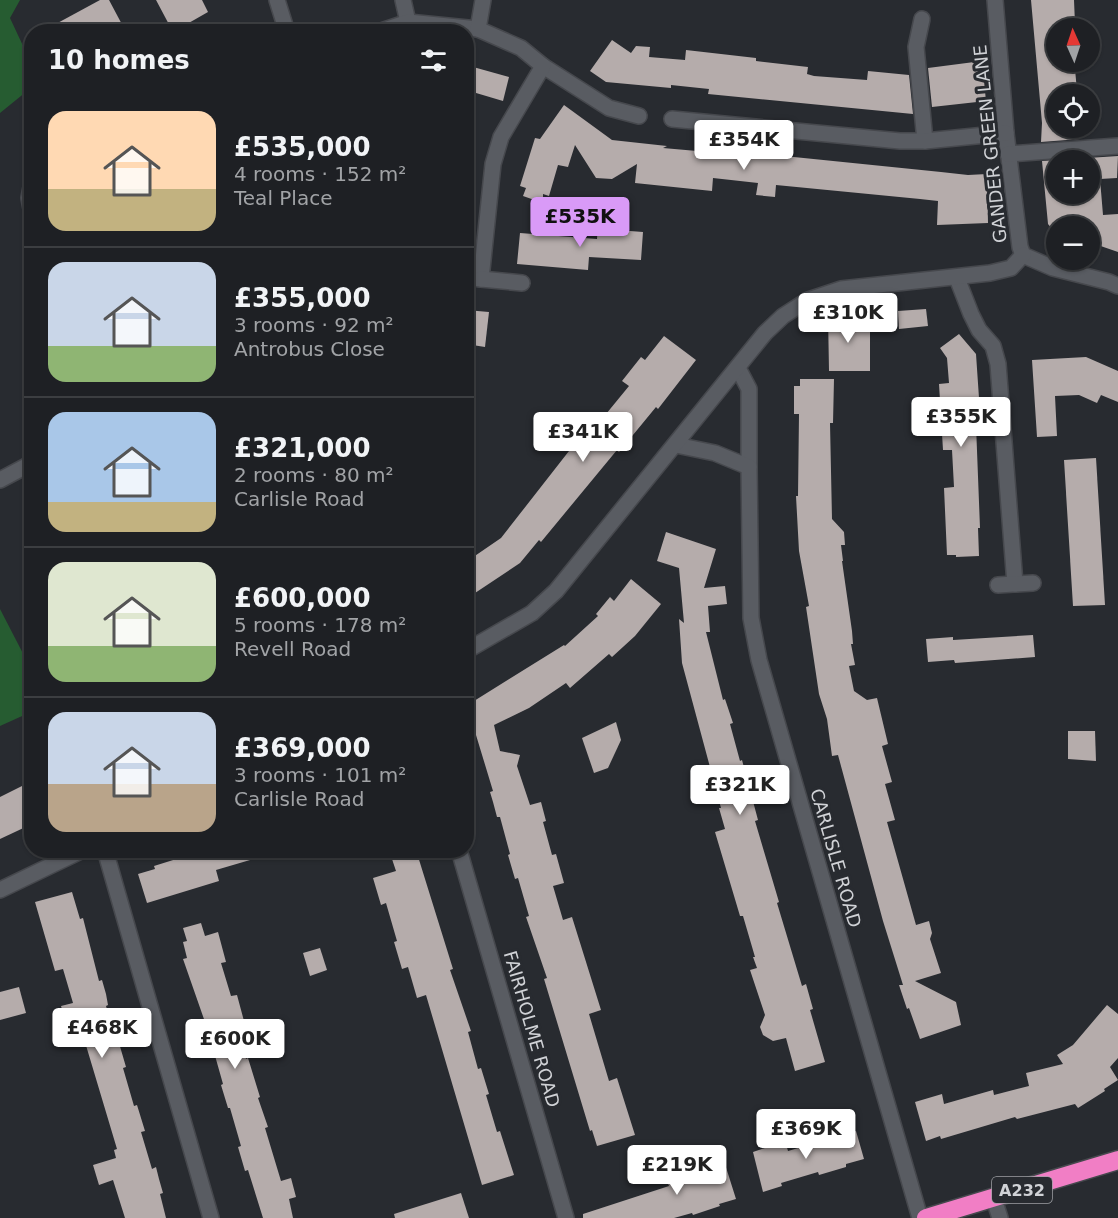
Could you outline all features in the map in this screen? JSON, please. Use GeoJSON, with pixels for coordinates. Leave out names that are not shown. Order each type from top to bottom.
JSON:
{"type":"FeatureCollection","features":[{"type":"Feature","properties":{"kind":"highway","name":"A232"},"geometry":{"type":"LineString","coordinates":[[926,1218],[1118,1160]]}},
{"type":"Feature","properties":{"kind":"street"},"geometry":{"type":"LineString","coordinates":[[277,0],[284,24]]}},
{"type":"Feature","properties":{"kind":"street"},"geometry":{"type":"LineString","coordinates":[[403,0],[408,22]]}},
{"type":"Feature","properties":{"kind":"street"},"geometry":{"type":"LineString","coordinates":[[478,29],[483,0]]}},
{"type":"Feature","properties":{"kind":"street","name":"GANDER GREEN LANE"},"geometry":{"type":"LineString","coordinates":[[995,0],[1017,237],[1023,255],[1053,268],[1118,286]]}},
{"type":"Feature","properties":{"kind":"street"},"geometry":{"type":"LineString","coordinates":[[922,19],[916,47],[925,141]]}},
{"type":"Feature","properties":{"kind":"street"},"geometry":{"type":"LineString","coordinates":[[402,24],[408,22],[428,24]]}},
{"type":"Feature","properties":{"kind":"street"},"geometry":{"type":"LineString","coordinates":[[474,29],[520,48],[543,66],[609,108],[639,116]]}},
{"type":"Feature","properties":{"kind":"street"},"geometry":{"type":"LineString","coordinates":[[522,283],[474,278],[493,164],[501,137],[543,66]]}},
{"type":"Feature","properties":{"kind":"street"},"geometry":{"type":"LineString","coordinates":[[672,119],[900,141],[925,141],[1006,133]]}},
{"type":"Feature","properties":{"kind":"street"},"geometry":{"type":"LineString","coordinates":[[1008,154],[1118,146]]}},
{"type":"Feature","properties":{"kind":"street"},"geometry":{"type":"LineString","coordinates":[[474,646],[532,613],[556,591],[765,333],[783,316],[808,300],[850,288],[990,273],[1011,268],[1023,255]]}},
{"type":"Feature","properties":{"kind":"street"},"geometry":{"type":"LineString","coordinates":[[957,278],[975,322],[993,346],[998,364],[1015,584]]}},
{"type":"Feature","properties":{"kind":"street","name":"CARLISLE ROAD"},"geometry":{"type":"LineString","coordinates":[[738,369],[749,389],[751,618],[759,660],[920,1218]]}},
{"type":"Feature","properties":{"kind":"street"},"geometry":{"type":"LineString","coordinates":[[676,445],[715,453],[749,467]]}},
{"type":"Feature","properties":{"kind":"street"},"geometry":{"type":"LineString","coordinates":[[0,480],[24,467]]}},
{"type":"Feature","properties":{"kind":"street"},"geometry":{"type":"LineString","coordinates":[[998,585],[1033,583]]}},
{"type":"Feature","properties":{"kind":"street"},"geometry":{"type":"LineString","coordinates":[[0,890],[66,858]]}},
{"type":"Feature","properties":{"kind":"street"},"geometry":{"type":"LineString","coordinates":[[107,858],[211,1218]]}},
{"type":"Feature","properties":{"kind":"street","name":"FAIRHOLME ROAD"},"geometry":{"type":"LineString","coordinates":[[461,858],[566,1218]]}},
{"type":"Feature","properties":{"kind":"street"},"geometry":{"type":"LineString","coordinates":[[994,1198],[1000,1218]]}},
{"type":"Feature","properties":{"kind":"green space"},"geometry":{"type":"Polygon","coordinates":[[[0,0],[20,0],[10,18],[24,48],[24,94],[0,113],[0,0]]]}},
{"type":"Feature","properties":{"kind":"green space"},"geometry":{"type":"Polygon","coordinates":[[[0,609],[24,655],[24,715],[0,726],[0,609]]]}},
{"type":"Feature","properties":{"kind":"building"},"geometry":{"type":"Polygon","coordinates":[[[100,0],[109,0],[122,24],[56,24],[100,0]]]}},
{"type":"Feature","properties":{"kind":"building"},"geometry":{"type":"Polygon","coordinates":[[[156,0],[202,0],[208,12],[187,24],[169,24],[156,0]]]}},
{"type":"Feature","properties":{"kind":"building"},"geometry":{"type":"Polygon","coordinates":[[[1031,0],[1074,0],[1075,18],[1046,18],[1046,72],[1075,72],[1076,84],[1046,84],[1046,138],[1080,139],[1041,142],[1042,123],[1031,0]]]}},
{"type":"Feature","properties":{"kind":"building"},"geometry":{"type":"Polygon","coordinates":[[[612,40],[631,53],[636,46],[650,47],[649,57],[685,60],[686,50],[808,67],[807,74],[814,76],[867,80],[868,71],[909,75],[913,114],[708,94],[709,89],[671,85],[671,88],[606,82],[590,71],[612,40]]]}},
{"type":"Feature","properties":{"kind":"building"},"geometry":{"type":"Polygon","coordinates":[[[982,61],[986,101],[932,107],[928,68],[982,61]]]}},
{"type":"Feature","properties":{"kind":"building"},"geometry":{"type":"Polygon","coordinates":[[[474,67],[509,77],[503,101],[474,92],[474,67]]]}},
{"type":"Feature","properties":{"kind":"building"},"geometry":{"type":"Polygon","coordinates":[[[564,105],[612,140],[667,146],[663,148],[697,151],[697,147],[968,175],[987,174],[988,223],[937,225],[938,201],[776,185],[775,197],[756,195],[758,183],[713,178],[712,191],[635,183],[637,164],[612,179],[596,178],[575,145],[568,167],[558,165],[549,196],[543,194],[543,203],[523,196],[526,188],[520,186],[535,138],[540,139],[564,105]]]}},
{"type":"Feature","properties":{"kind":"building"},"geometry":{"type":"Polygon","coordinates":[[[1118,156],[1117,178],[1100,179],[1100,157],[1118,156]]]}},
{"type":"Feature","properties":{"kind":"building"},"geometry":{"type":"Polygon","coordinates":[[[1042,161],[1046,161],[1046,203],[1042,161]]]}},
{"type":"Feature","properties":{"kind":"building"},"geometry":{"type":"Polygon","coordinates":[[[1100,179],[1103,215],[1118,214],[1118,252],[1100,246],[1100,216],[1047,216],[1046,204],[1100,204],[1100,179]]]}},
{"type":"Feature","properties":{"kind":"building"},"geometry":{"type":"Polygon","coordinates":[[[599,209],[617,230],[643,232],[641,260],[589,257],[588,270],[517,264],[520,233],[597,239],[599,209]]]}},
{"type":"Feature","properties":{"kind":"building"},"geometry":{"type":"Polygon","coordinates":[[[851,307],[851,327],[870,327],[870,371],[829,371],[828,315],[851,307]]]}},
{"type":"Feature","properties":{"kind":"building"},"geometry":{"type":"Polygon","coordinates":[[[926,309],[928,326],[899,329],[898,311],[926,309]]]}},
{"type":"Feature","properties":{"kind":"building"},"geometry":{"type":"Polygon","coordinates":[[[474,311],[489,312],[485,347],[474,345],[474,311]]]}},
{"type":"Feature","properties":{"kind":"building"},"geometry":{"type":"Polygon","coordinates":[[[959,334],[976,354],[979,398],[975,399],[980,528],[978,528],[979,556],[956,557],[956,555],[947,555],[944,488],[954,487],[952,450],[943,450],[939,384],[949,383],[947,358],[940,348],[959,334]]]}},
{"type":"Feature","properties":{"kind":"building"},"geometry":{"type":"Polygon","coordinates":[[[664,336],[696,360],[658,409],[656,407],[619,452],[617,450],[541,542],[539,540],[520,563],[474,594],[474,557],[501,538],[584,433],[588,436],[629,386],[622,381],[641,357],[645,360],[664,336]]]}},
{"type":"Feature","properties":{"kind":"building"},"geometry":{"type":"Polygon","coordinates":[[[1086,357],[1118,371],[1118,402],[1101,395],[1097,403],[1079,395],[1055,396],[1057,436],[1037,437],[1032,360],[1086,357]]]}},
{"type":"Feature","properties":{"kind":"building"},"geometry":{"type":"Polygon","coordinates":[[[800,379],[834,379],[833,423],[830,423],[832,519],[844,532],[845,545],[841,545],[842,561],[855,665],[849,666],[854,691],[867,700],[877,698],[888,744],[882,746],[892,782],[885,784],[895,820],[887,822],[916,925],[929,921],[932,933],[930,939],[941,973],[915,981],[956,1002],[961,1025],[920,1039],[899,985],[903,985],[883,921],[838,755],[832,756],[827,719],[819,694],[806,607],[809,606],[799,551],[796,496],[798,496],[799,414],[794,414],[794,386],[800,386],[800,379]]]}},
{"type":"Feature","properties":{"kind":"building"},"geometry":{"type":"Polygon","coordinates":[[[1096,458],[1105,605],[1073,606],[1064,460],[1096,458]]]}},
{"type":"Feature","properties":{"kind":"building"},"geometry":{"type":"Polygon","coordinates":[[[666,532],[716,549],[704,588],[725,586],[727,604],[708,606],[710,632],[706,632],[723,700],[725,699],[733,723],[730,724],[758,820],[755,821],[779,902],[777,903],[802,986],[806,984],[813,1009],[810,1010],[825,1062],[795,1071],[786,1038],[773,1041],[763,1035],[760,1027],[765,1015],[750,970],[757,968],[753,957],[755,957],[715,832],[725,829],[719,808],[721,808],[682,663],[679,619],[684,623],[679,568],[657,561],[666,532]]]}},
{"type":"Feature","properties":{"kind":"building"},"geometry":{"type":"Polygon","coordinates":[[[631,579],[661,604],[635,636],[612,657],[609,654],[570,688],[566,683],[529,708],[494,725],[500,751],[520,755],[517,766],[530,805],[541,802],[546,821],[543,822],[552,855],[556,854],[564,883],[553,886],[563,920],[572,917],[601,1010],[589,1014],[609,1081],[617,1078],[635,1135],[597,1146],[592,1130],[590,1131],[544,979],[547,978],[526,917],[529,916],[518,878],[515,879],[500,817],[497,817],[490,792],[493,791],[476,735],[474,736],[474,701],[565,646],[598,616],[596,614],[610,597],[614,601],[631,579]]]}},
{"type":"Feature","properties":{"kind":"building"},"geometry":{"type":"Polygon","coordinates":[[[1033,635],[1035,657],[955,663],[954,660],[928,662],[926,639],[953,637],[953,640],[1033,635]]]}},
{"type":"Feature","properties":{"kind":"building"},"geometry":{"type":"Polygon","coordinates":[[[616,722],[621,740],[608,768],[594,773],[582,738],[616,722]]]}},
{"type":"Feature","properties":{"kind":"building"},"geometry":{"type":"Polygon","coordinates":[[[1068,731],[1095,731],[1096,761],[1068,759],[1068,731]]]}},
{"type":"Feature","properties":{"kind":"building"},"geometry":{"type":"Polygon","coordinates":[[[24,785],[24,828],[0,839],[0,797],[24,785]]]}},
{"type":"Feature","properties":{"kind":"building"},"geometry":{"type":"Polygon","coordinates":[[[180,858],[257,858],[216,870],[219,881],[147,903],[138,874],[155,869],[154,866],[180,858]]]}},
{"type":"Feature","properties":{"kind":"building"},"geometry":{"type":"Polygon","coordinates":[[[392,858],[418,858],[453,969],[450,970],[471,1031],[468,1032],[478,1069],[481,1068],[497,1132],[500,1131],[514,1175],[482,1185],[426,995],[417,998],[408,967],[402,969],[386,903],[381,905],[373,878],[396,871],[392,858]]]}},
{"type":"Feature","properties":{"kind":"building"},"geometry":{"type":"Polygon","coordinates":[[[72,892],[80,919],[83,918],[99,981],[102,980],[108,1005],[106,1006],[126,1067],[123,1068],[134,1106],[137,1105],[145,1131],[141,1132],[152,1169],[156,1167],[163,1193],[160,1194],[166,1218],[125,1218],[113,1180],[99,1185],[93,1165],[116,1158],[114,1150],[117,1149],[82,1032],[70,1036],[61,1006],[73,1003],[63,969],[55,971],[35,902],[72,892]]]}},
{"type":"Feature","properties":{"kind":"building"},"geometry":{"type":"Polygon","coordinates":[[[201,923],[205,936],[218,932],[226,962],[221,963],[231,996],[237,995],[244,1021],[237,1023],[268,1127],[265,1128],[281,1181],[291,1178],[296,1197],[289,1199],[293,1218],[263,1218],[248,1170],[245,1171],[238,1147],[241,1146],[221,1085],[223,1084],[212,1045],[208,1046],[201,1023],[205,1022],[183,959],[187,958],[183,942],[187,941],[183,928],[201,923]]]}},
{"type":"Feature","properties":{"kind":"building"},"geometry":{"type":"Polygon","coordinates":[[[320,948],[327,970],[310,976],[303,953],[320,948]]]}},
{"type":"Feature","properties":{"kind":"building"},"geometry":{"type":"Polygon","coordinates":[[[19,987],[26,1013],[0,1020],[0,992],[19,987]]]}},
{"type":"Feature","properties":{"kind":"building"},"geometry":{"type":"Polygon","coordinates":[[[1107,1005],[1118,1014],[1118,1058],[1110,1067],[1118,1080],[1104,1089],[1105,1091],[1078,1108],[1075,1104],[1017,1119],[1015,1117],[941,1139],[940,1136],[926,1141],[915,1102],[942,1094],[944,1104],[993,1090],[994,1095],[1029,1086],[1026,1073],[1063,1064],[1057,1055],[1073,1045],[1107,1005]]]}},
{"type":"Feature","properties":{"kind":"building"},"geometry":{"type":"Polygon","coordinates":[[[856,1131],[864,1159],[819,1175],[818,1172],[781,1183],[782,1186],[763,1192],[753,1152],[785,1141],[788,1151],[856,1131]]]}},
{"type":"Feature","properties":{"kind":"building"},"geometry":{"type":"Polygon","coordinates":[[[724,1161],[736,1199],[719,1204],[720,1206],[693,1215],[692,1213],[674,1218],[583,1218],[583,1214],[669,1186],[665,1176],[693,1167],[694,1170],[724,1161]]]}},
{"type":"Feature","properties":{"kind":"building"},"geometry":{"type":"Polygon","coordinates":[[[461,1193],[469,1218],[395,1218],[394,1214],[461,1193]]]}}]}
